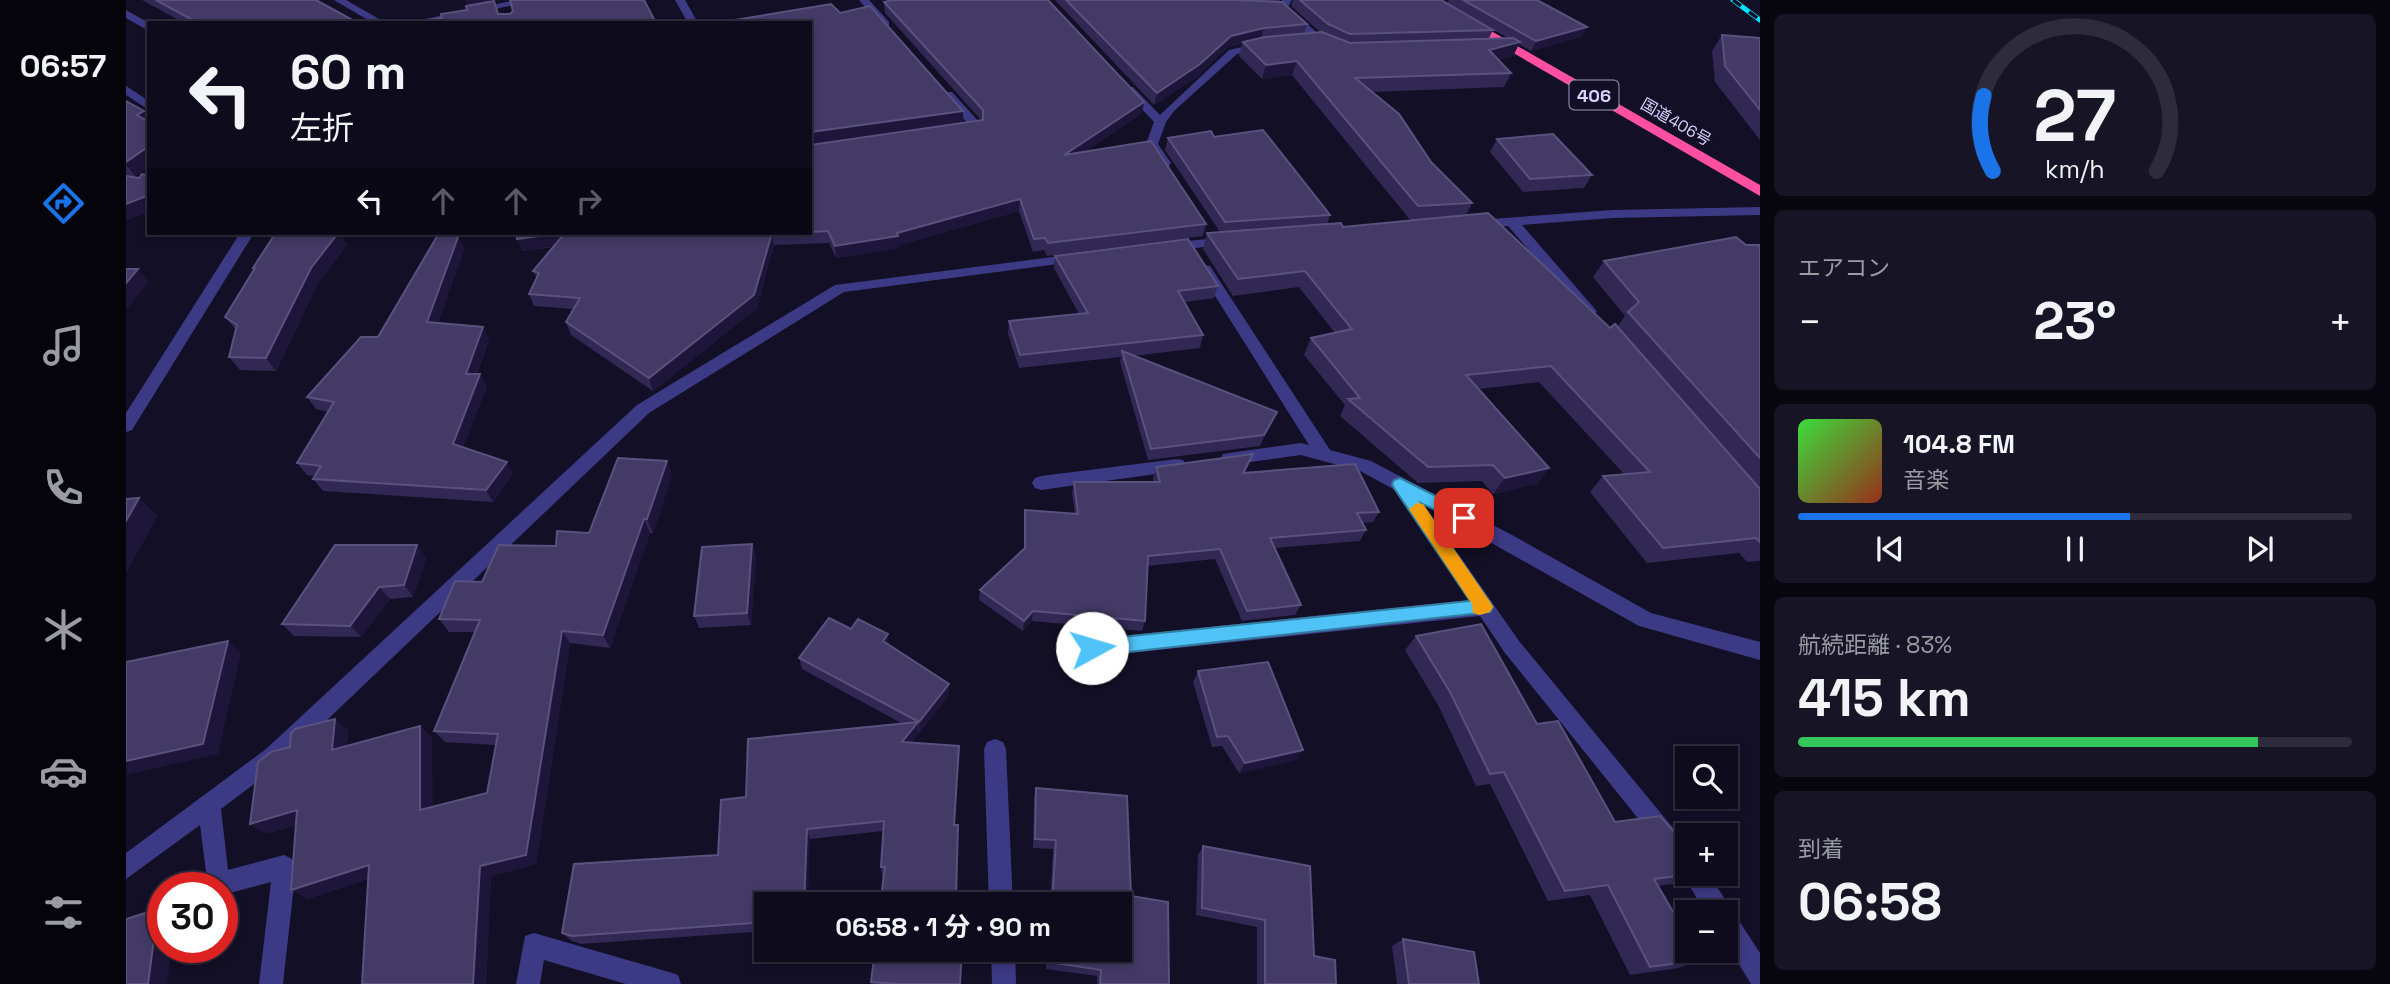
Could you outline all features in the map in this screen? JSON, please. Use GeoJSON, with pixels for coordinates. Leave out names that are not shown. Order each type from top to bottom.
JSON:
{"type":"FeatureCollection","features":[{"type":"Feature","properties":{"kind":"highway","name":"国道406号"},"geometry":{"type":"LineString","coordinates":[[1428,0],[1760,191]]}},
{"type":"Feature","properties":{"kind":"street"},"geometry":{"type":"LineString","coordinates":[[338,0],[377,21]]}},
{"type":"Feature","properties":{"kind":"street"},"geometry":{"type":"LineString","coordinates":[[424,21],[505,9],[532,0]]}},
{"type":"Feature","properties":{"kind":"street"},"geometry":{"type":"LineString","coordinates":[[680,0],[693,21]]}},
{"type":"Feature","properties":{"kind":"street"},"geometry":{"type":"LineString","coordinates":[[864,0],[890,29]]}},
{"type":"Feature","properties":{"kind":"street"},"geometry":{"type":"LineString","coordinates":[[1280,5],[1319,40],[1345,51]]}},
{"type":"Feature","properties":{"kind":"street"},"geometry":{"type":"LineString","coordinates":[[126,13],[147,27]]}},
{"type":"Feature","properties":{"kind":"street"},"geometry":{"type":"LineString","coordinates":[[1296,42],[1319,40]]}},
{"type":"Feature","properties":{"kind":"street"},"geometry":{"type":"LineString","coordinates":[[1174,176],[1152,144],[1160,122],[1170,109],[1233,52],[1273,44]]}},
{"type":"Feature","properties":{"kind":"street"},"geometry":{"type":"LineString","coordinates":[[1481,46],[1508,46]]}},
{"type":"Feature","properties":{"kind":"street"},"geometry":{"type":"LineString","coordinates":[[1123,82],[1160,122]]}},
{"type":"Feature","properties":{"kind":"street"},"geometry":{"type":"LineString","coordinates":[[942,88],[977,127],[951,131]]}},
{"type":"Feature","properties":{"kind":"street"},"geometry":{"type":"LineString","coordinates":[[126,89],[147,105]]}},
{"type":"Feature","properties":{"kind":"street"},"geometry":{"type":"LineString","coordinates":[[1456,226],[1476,219],[1512,222],[1614,214],[1760,211]]}},
{"type":"Feature","properties":{"kind":"street"},"geometry":{"type":"LineString","coordinates":[[1512,222],[1601,325]]}},
{"type":"Feature","properties":{"kind":"street"},"geometry":{"type":"LineString","coordinates":[[126,426],[246,235]]}},
{"type":"Feature","properties":{"kind":"street"},"geometry":{"type":"LineString","coordinates":[[1149,250],[1190,244],[1212,236],[1242,240]]}},
{"type":"Feature","properties":{"kind":"street"},"geometry":{"type":"LineString","coordinates":[[1190,244],[1324,455]]}},
{"type":"Feature","properties":{"kind":"street"},"geometry":{"type":"LineString","coordinates":[[126,867],[274,756],[610,439],[655,402],[840,288],[1095,256]]}},
{"type":"Feature","properties":{"kind":"street"},"geometry":{"type":"LineString","coordinates":[[1041,484],[1301,449],[1365,466],[1506,540],[1646,620],[1760,650]]}},
{"type":"Feature","properties":{"kind":"street"},"geometry":{"type":"LineString","coordinates":[[1400,484],[1512,647],[1675,848]]}},
{"type":"Feature","properties":{"kind":"street"},"geometry":{"type":"LineString","coordinates":[[1092,648],[1484,607]]}},
{"type":"Feature","properties":{"kind":"street"},"geometry":{"type":"LineString","coordinates":[[995,749],[1000,892]]}},
{"type":"Feature","properties":{"kind":"street"},"geometry":{"type":"LineString","coordinates":[[209,804],[218,884],[284,867],[271,984]]}},
{"type":"Feature","properties":{"kind":"street"},"geometry":{"type":"LineString","coordinates":[[1738,941],[1760,976]]}},
{"type":"Feature","properties":{"kind":"street"},"geometry":{"type":"LineString","coordinates":[[527,984],[534,945],[669,984]]}},
{"type":"Feature","properties":{"kind":"street"},"geometry":{"type":"LineString","coordinates":[[1003,962],[1004,984]]}},
{"type":"Feature","properties":{"kind":"building"},"geometry":{"type":"Polygon","coordinates":[[[156,0],[316,0],[354,21],[194,21],[156,0]]]}},
{"type":"Feature","properties":{"kind":"building"},"geometry":{"type":"Polygon","coordinates":[[[510,0],[644,0],[655,21],[423,21],[442,18],[441,14],[467,10],[466,6],[494,1],[498,14],[510,14],[513,11],[510,0]]]}},
{"type":"Feature","properties":{"kind":"building"},"geometry":{"type":"Polygon","coordinates":[[[1048,0],[1144,102],[1064,155],[1151,141],[1206,224],[1048,243],[1045,238],[1034,239],[1020,199],[897,233],[898,236],[835,246],[828,231],[812,232],[812,145],[983,120],[983,110],[884,2],[1048,0]]]}},
{"type":"Feature","properties":{"kind":"building"},"geometry":{"type":"Polygon","coordinates":[[[1066,0],[1282,2],[1307,24],[1264,28],[1231,36],[1200,64],[1157,93],[1066,0]]]}},
{"type":"Feature","properties":{"kind":"building"},"geometry":{"type":"Polygon","coordinates":[[[1300,0],[1441,0],[1493,30],[1350,34],[1328,24],[1300,0]]]}},
{"type":"Feature","properties":{"kind":"building"},"geometry":{"type":"Polygon","coordinates":[[[1463,0],[1537,0],[1587,27],[1536,41],[1463,0]]]}},
{"type":"Feature","properties":{"kind":"building"},"geometry":{"type":"Polygon","coordinates":[[[831,4],[840,13],[870,6],[963,111],[812,132],[812,21],[735,20],[831,4]]]}},
{"type":"Feature","properties":{"kind":"building"},"geometry":{"type":"Polygon","coordinates":[[[1322,32],[1350,43],[1513,38],[1520,42],[1489,50],[1511,73],[1355,78],[1399,114],[1431,162],[1472,203],[1418,206],[1297,61],[1266,65],[1243,42],[1265,37],[1322,32]]]}},
{"type":"Feature","properties":{"kind":"building"},"geometry":{"type":"Polygon","coordinates":[[[1722,35],[1760,38],[1760,110],[1725,66],[1722,35]]]}},
{"type":"Feature","properties":{"kind":"building"},"geometry":{"type":"Polygon","coordinates":[[[126,101],[144,111],[137,115],[147,121],[147,147],[126,162],[126,101]]]}},
{"type":"Feature","properties":{"kind":"building"},"geometry":{"type":"Polygon","coordinates":[[[1263,130],[1330,215],[1225,222],[1168,138],[1211,131],[1214,137],[1263,130]]]}},
{"type":"Feature","properties":{"kind":"building"},"geometry":{"type":"Polygon","coordinates":[[[1553,134],[1592,175],[1530,179],[1497,139],[1553,134]]]}},
{"type":"Feature","properties":{"kind":"building"},"geometry":{"type":"Polygon","coordinates":[[[142,174],[147,175],[147,196],[126,204],[126,176],[139,178],[142,174]]]}},
{"type":"Feature","properties":{"kind":"building"},"geometry":{"type":"Polygon","coordinates":[[[1488,213],[1610,328],[1615,324],[1760,489],[1760,542],[1756,538],[1663,548],[1603,476],[1650,472],[1551,366],[1466,375],[1549,468],[1505,478],[1493,465],[1428,467],[1348,399],[1360,398],[1311,338],[1352,329],[1305,271],[1238,279],[1207,233],[1341,223],[1343,227],[1488,213]]]}},
{"type":"Feature","properties":{"kind":"building"},"geometry":{"type":"Polygon","coordinates":[[[274,235],[336,235],[311,268],[266,358],[229,357],[237,325],[225,317],[274,235]]]}},
{"type":"Feature","properties":{"kind":"building"},"geometry":{"type":"Polygon","coordinates":[[[438,235],[458,237],[427,322],[483,327],[466,374],[480,374],[453,444],[507,462],[486,490],[313,479],[321,466],[297,463],[334,402],[307,397],[361,337],[378,337],[438,235]]]}},
{"type":"Feature","properties":{"kind":"building"},"geometry":{"type":"Polygon","coordinates":[[[517,235],[546,235],[517,239],[517,235]]]}},
{"type":"Feature","properties":{"kind":"building"},"geometry":{"type":"Polygon","coordinates":[[[563,235],[771,235],[754,295],[649,378],[566,322],[580,298],[529,294],[539,273],[533,271],[563,235]]]}},
{"type":"Feature","properties":{"kind":"building"},"geometry":{"type":"Polygon","coordinates":[[[1736,237],[1746,245],[1760,245],[1760,458],[1628,312],[1639,302],[1604,261],[1736,237]]]}},
{"type":"Feature","properties":{"kind":"building"},"geometry":{"type":"Polygon","coordinates":[[[1188,239],[1218,286],[1178,291],[1203,335],[1020,355],[1009,321],[1088,313],[1055,256],[1188,239]]]}},
{"type":"Feature","properties":{"kind":"building"},"geometry":{"type":"Polygon","coordinates":[[[126,269],[138,269],[126,283],[126,269]]]}},
{"type":"Feature","properties":{"kind":"building"},"geometry":{"type":"Polygon","coordinates":[[[1122,351],[1277,412],[1264,435],[1151,449],[1122,351]]]}},
{"type":"Feature","properties":{"kind":"building"},"geometry":{"type":"Polygon","coordinates":[[[1253,454],[1243,473],[1355,464],[1379,512],[1357,513],[1366,530],[1270,538],[1301,605],[1247,611],[1220,549],[1148,556],[1145,621],[1033,611],[1024,621],[980,590],[1025,548],[1025,510],[1078,514],[1074,482],[1160,482],[1156,467],[1253,454]]]}},
{"type":"Feature","properties":{"kind":"building"},"geometry":{"type":"Polygon","coordinates":[[[618,458],[667,461],[603,635],[562,631],[526,855],[480,866],[473,984],[362,984],[369,865],[291,890],[297,810],[250,824],[258,762],[271,752],[290,747],[291,733],[295,729],[335,719],[332,750],[420,726],[420,810],[487,793],[498,734],[434,731],[480,620],[439,619],[455,581],[482,582],[499,545],[556,546],[557,531],[589,533],[618,458]]]}},
{"type":"Feature","properties":{"kind":"building"},"geometry":{"type":"Polygon","coordinates":[[[139,498],[126,521],[126,499],[139,498]]]}},
{"type":"Feature","properties":{"kind":"building"},"geometry":{"type":"Polygon","coordinates":[[[752,544],[747,613],[694,616],[702,547],[752,544]]]}},
{"type":"Feature","properties":{"kind":"building"},"geometry":{"type":"Polygon","coordinates":[[[335,545],[417,545],[404,585],[379,587],[350,626],[282,624],[335,545]]]}},
{"type":"Feature","properties":{"kind":"building"},"geometry":{"type":"Polygon","coordinates":[[[829,618],[851,629],[858,619],[888,634],[883,641],[949,684],[919,722],[799,658],[829,618]]]}},
{"type":"Feature","properties":{"kind":"building"},"geometry":{"type":"Polygon","coordinates":[[[1481,624],[1537,724],[1558,721],[1615,822],[1660,816],[1675,833],[1675,876],[1654,879],[1675,915],[1675,963],[1679,963],[1650,967],[1608,885],[1565,891],[1504,772],[1490,774],[1450,692],[1416,636],[1481,624]]]}},
{"type":"Feature","properties":{"kind":"building"},"geometry":{"type":"Polygon","coordinates":[[[228,641],[203,744],[126,761],[126,662],[228,641]]]}},
{"type":"Feature","properties":{"kind":"building"},"geometry":{"type":"Polygon","coordinates":[[[1268,662],[1303,750],[1245,763],[1228,736],[1217,737],[1198,671],[1268,662]]]}},
{"type":"Feature","properties":{"kind":"building"},"geometry":{"type":"Polygon","coordinates":[[[918,722],[902,742],[959,746],[954,825],[958,825],[956,892],[882,892],[885,867],[881,867],[884,821],[807,829],[805,892],[754,892],[754,923],[572,936],[562,933],[574,864],[718,855],[721,800],[746,797],[748,739],[918,722]]]}},
{"type":"Feature","properties":{"kind":"building"},"geometry":{"type":"Polygon","coordinates":[[[1036,788],[1127,796],[1131,892],[1053,892],[1056,840],[1035,839],[1036,788]]]}},
{"type":"Feature","properties":{"kind":"building"},"geometry":{"type":"Polygon","coordinates":[[[1203,846],[1310,866],[1314,956],[1335,960],[1336,984],[1265,984],[1265,920],[1202,908],[1203,846]]]}},
{"type":"Feature","properties":{"kind":"building"},"geometry":{"type":"Polygon","coordinates":[[[1132,896],[1168,902],[1169,984],[1100,984],[1101,970],[1049,962],[1132,962],[1132,896]]]}},
{"type":"Feature","properties":{"kind":"building"},"geometry":{"type":"Polygon","coordinates":[[[147,912],[147,963],[151,963],[148,984],[126,984],[126,919],[147,912]]]}},
{"type":"Feature","properties":{"kind":"building"},"geometry":{"type":"Polygon","coordinates":[[[1403,939],[1474,952],[1479,984],[1409,984],[1403,939]]]}},
{"type":"Feature","properties":{"kind":"building"},"geometry":{"type":"Polygon","coordinates":[[[874,962],[961,962],[960,984],[871,982],[874,962]]]}},
{"type":"Feature","properties":{"kind":"railway"},"geometry":{"type":"LineString","coordinates":[[1733,0],[1760,20]]}},
{"type":"Feature","properties":{"kind":"slow traffic"},"geometry":{"type":"LineString","coordinates":[[1417,509],[1484,607],[1480,608]]}},
{"type":"Feature","properties":{"kind":"route"},"geometry":{"type":"LineString","coordinates":[[1092,648],[1484,607],[1400,484],[1464,518]]}}]}
